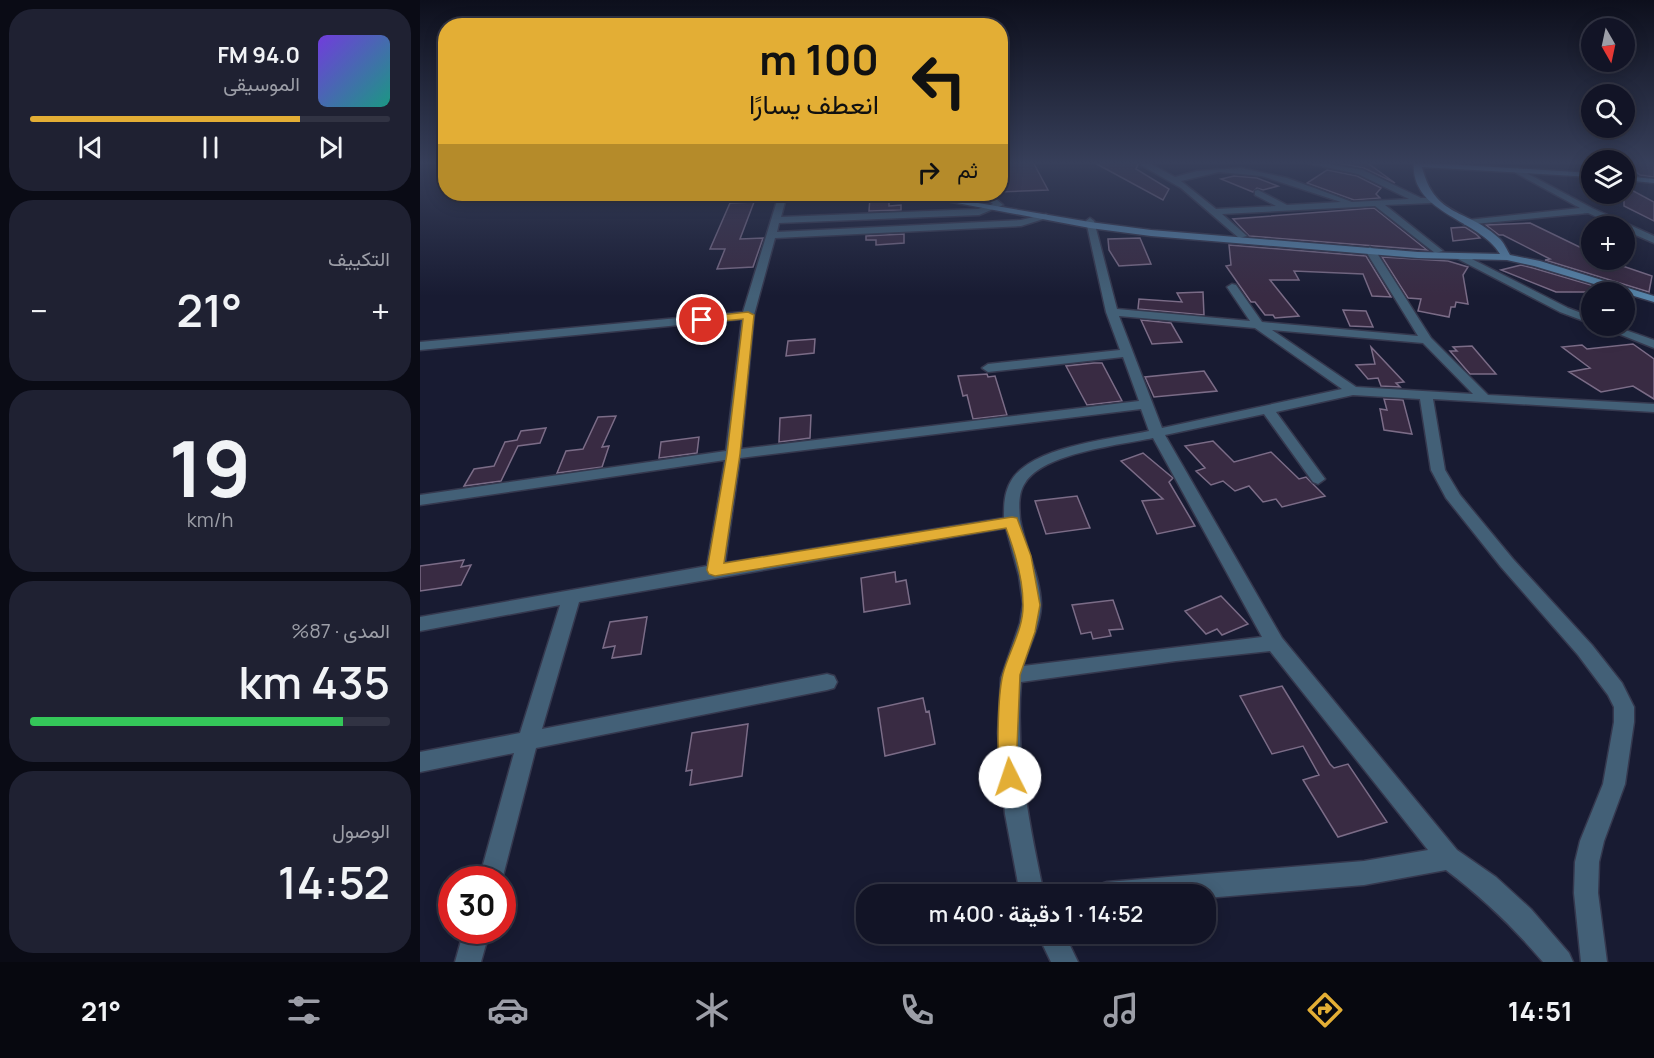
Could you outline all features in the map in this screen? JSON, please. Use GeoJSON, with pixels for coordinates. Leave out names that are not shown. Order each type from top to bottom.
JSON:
{"type":"FeatureCollection","features":[{"type":"Feature","properties":{"kind":"main road"},"geometry":{"type":"LineString","coordinates":[[1000,207],[1046,217],[1170,235],[1459,256],[1508,257],[1536,263],[1584,280],[1654,299]]}},
{"type":"Feature","properties":{"kind":"main road"},"geometry":{"type":"LineString","coordinates":[[1001,207],[1090,223],[1159,230],[1438,251],[1500,249],[1525,252],[1577,273],[1654,294]]}},
{"type":"Feature","properties":{"kind":"main road"},"geometry":{"type":"LineString","coordinates":[[1442,207],[1497,240],[1500,249],[1508,257]]}},
{"type":"Feature","properties":{"kind":"street"},"geometry":{"type":"LineString","coordinates":[[715,570],[733,454],[748,315],[779,207]]}},
{"type":"Feature","properties":{"kind":"street"},"geometry":{"type":"LineString","coordinates":[[776,220],[974,212],[993,207]]}},
{"type":"Feature","properties":{"kind":"street"},"geometry":{"type":"LineString","coordinates":[[1209,207],[1242,236]]}},
{"type":"Feature","properties":{"kind":"street"},"geometry":{"type":"LineString","coordinates":[[1216,212],[1312,207]]}},
{"type":"Feature","properties":{"kind":"street"},"geometry":{"type":"LineString","coordinates":[[1382,207],[1438,251]]}},
{"type":"Feature","properties":{"kind":"street"},"geometry":{"type":"LineString","coordinates":[[1583,207],[1654,240]]}},
{"type":"Feature","properties":{"kind":"street"},"geometry":{"type":"LineString","coordinates":[[1467,223],[1589,210]]}},
{"type":"Feature","properties":{"kind":"street"},"geometry":{"type":"LineString","coordinates":[[771,235],[1021,223],[1046,217]]}},
{"type":"Feature","properties":{"kind":"street"},"geometry":{"type":"LineString","coordinates":[[1090,223],[1112,312],[1157,433],[1275,643],[1449,858],[1496,894],[1522,918],[1560,962]]}},
{"type":"Feature","properties":{"kind":"street"},"geometry":{"type":"LineString","coordinates":[[1370,250],[1426,340],[1482,396]]}},
{"type":"Feature","properties":{"kind":"street"},"geometry":{"type":"LineString","coordinates":[[1459,256],[1581,317]]}},
{"type":"Feature","properties":{"kind":"street"},"geometry":{"type":"LineString","coordinates":[[1232,287],[1258,325],[1353,391]]}},
{"type":"Feature","properties":{"kind":"street"},"geometry":{"type":"LineString","coordinates":[[1112,312],[1426,340]]}},
{"type":"Feature","properties":{"kind":"street"},"geometry":{"type":"LineString","coordinates":[[420,346],[748,315]]}},
{"type":"Feature","properties":{"kind":"street"},"geometry":{"type":"LineString","coordinates":[[1632,336],[1654,344]]}},
{"type":"Feature","properties":{"kind":"street"},"geometry":{"type":"LineString","coordinates":[[988,368],[1127,353]]}},
{"type":"Feature","properties":{"kind":"street"},"geometry":{"type":"LineString","coordinates":[[1030,884],[1010,777],[1008,747],[1012,675],[1032,605],[1024,556],[1012,522],[1013,492],[1021,478],[1036,465],[1057,456],[1092,447],[1353,391],[1482,396],[1654,408]]}},
{"type":"Feature","properties":{"kind":"street"},"geometry":{"type":"LineString","coordinates":[[1426,394],[1438,470],[1454,498],[1585,650],[1615,689],[1624,707],[1624,722],[1614,784],[1592,841],[1587,862],[1586,893],[1594,962]]}},
{"type":"Feature","properties":{"kind":"street"},"geometry":{"type":"LineString","coordinates":[[420,500],[733,454],[1146,404]]}},
{"type":"Feature","properties":{"kind":"street"},"geometry":{"type":"LineString","coordinates":[[1267,409],[1318,479]]}},
{"type":"Feature","properties":{"kind":"street"},"geometry":{"type":"LineString","coordinates":[[420,624],[715,570],[1012,522]]}},
{"type":"Feature","properties":{"kind":"street"},"geometry":{"type":"LineString","coordinates":[[495,866],[571,598]]}},
{"type":"Feature","properties":{"kind":"street"},"geometry":{"type":"LineString","coordinates":[[1012,675],[1176,653],[1275,643]]}},
{"type":"Feature","properties":{"kind":"street"},"geometry":{"type":"LineString","coordinates":[[420,762],[827,682]]}},
{"type":"Feature","properties":{"kind":"street"},"geometry":{"type":"LineString","coordinates":[[1216,885],[1364,873],[1449,858]]}},
{"type":"Feature","properties":{"kind":"street"},"geometry":{"type":"LineString","coordinates":[[468,962],[473,944]]}},
{"type":"Feature","properties":{"kind":"street"},"geometry":{"type":"LineString","coordinates":[[1056,944],[1065,962]]}},
{"type":"Feature","properties":{"kind":"building"},"geometry":{"type":"Polygon","coordinates":[[[728,207],[752,207],[740,239],[763,238],[753,267],[717,269],[725,249],[710,249],[728,207]]]}},
{"type":"Feature","properties":{"kind":"building"},"geometry":{"type":"Polygon","coordinates":[[[869,207],[901,207],[901,210],[869,211],[869,207]]]}},
{"type":"Feature","properties":{"kind":"building"},"geometry":{"type":"Polygon","coordinates":[[[1626,207],[1654,207],[1654,221],[1626,207]]]}},
{"type":"Feature","properties":{"kind":"building"},"geometry":{"type":"Polygon","coordinates":[[[1374,208],[1427,250],[1249,236],[1233,219],[1374,208]]]}},
{"type":"Feature","properties":{"kind":"building"},"geometry":{"type":"Polygon","coordinates":[[[1530,223],[1581,248],[1581,270],[1634,270],[1652,276],[1649,292],[1635,288],[1635,282],[1616,282],[1545,260],[1550,259],[1499,235],[1486,225],[1530,223]]]}},
{"type":"Feature","properties":{"kind":"building"},"geometry":{"type":"Polygon","coordinates":[[[1465,227],[1480,238],[1453,241],[1451,228],[1465,227]]]}},
{"type":"Feature","properties":{"kind":"building"},"geometry":{"type":"Polygon","coordinates":[[[904,234],[904,243],[876,245],[876,240],[866,240],[866,236],[904,234]]]}},
{"type":"Feature","properties":{"kind":"building"},"geometry":{"type":"Polygon","coordinates":[[[1140,238],[1151,264],[1119,266],[1109,250],[1108,239],[1140,238]]]}},
{"type":"Feature","properties":{"kind":"building"},"geometry":{"type":"Polygon","coordinates":[[[1229,245],[1366,256],[1391,297],[1372,296],[1363,274],[1294,271],[1299,280],[1270,280],[1299,316],[1275,318],[1273,315],[1265,315],[1255,302],[1251,302],[1226,266],[1231,265],[1229,245]]]}},
{"type":"Feature","properties":{"kind":"building"},"geometry":{"type":"Polygon","coordinates":[[[1382,257],[1448,261],[1468,267],[1463,275],[1468,304],[1456,302],[1455,307],[1451,307],[1449,317],[1418,311],[1421,299],[1408,298],[1382,257]]]}},
{"type":"Feature","properties":{"kind":"building"},"geometry":{"type":"Polygon","coordinates":[[[1521,265],[1581,282],[1581,292],[1556,292],[1501,270],[1521,265]]]}},
{"type":"Feature","properties":{"kind":"building"},"geometry":{"type":"Polygon","coordinates":[[[1203,292],[1204,315],[1138,309],[1139,299],[1182,302],[1177,293],[1203,292]]]}},
{"type":"Feature","properties":{"kind":"building"},"geometry":{"type":"Polygon","coordinates":[[[1343,310],[1366,311],[1373,327],[1350,326],[1343,310]]]}},
{"type":"Feature","properties":{"kind":"building"},"geometry":{"type":"Polygon","coordinates":[[[1141,320],[1171,323],[1182,342],[1152,344],[1141,320]]]}},
{"type":"Feature","properties":{"kind":"building"},"geometry":{"type":"Polygon","coordinates":[[[815,339],[814,353],[786,356],[788,341],[815,339]]]}},
{"type":"Feature","properties":{"kind":"building"},"geometry":{"type":"Polygon","coordinates":[[[1633,344],[1654,359],[1654,399],[1633,386],[1601,392],[1569,372],[1590,368],[1562,347],[1582,345],[1587,349],[1633,344]]]}},
{"type":"Feature","properties":{"kind":"building"},"geometry":{"type":"Polygon","coordinates":[[[1472,346],[1496,374],[1470,374],[1450,351],[1457,351],[1453,347],[1472,346]]]}},
{"type":"Feature","properties":{"kind":"building"},"geometry":{"type":"Polygon","coordinates":[[[1371,347],[1404,382],[1396,383],[1400,387],[1381,386],[1378,378],[1368,379],[1356,365],[1375,364],[1371,347]]]}},
{"type":"Feature","properties":{"kind":"building"},"geometry":{"type":"Polygon","coordinates":[[[1102,363],[1122,401],[1087,405],[1066,366],[1102,363]]]}},
{"type":"Feature","properties":{"kind":"building"},"geometry":{"type":"Polygon","coordinates":[[[1204,371],[1217,391],[1154,397],[1145,377],[1204,371]]]}},
{"type":"Feature","properties":{"kind":"building"},"geometry":{"type":"Polygon","coordinates":[[[987,374],[988,377],[995,376],[1007,415],[973,419],[967,395],[963,396],[958,376],[987,374]]]}},
{"type":"Feature","properties":{"kind":"building"},"geometry":{"type":"Polygon","coordinates":[[[1384,399],[1403,400],[1412,434],[1384,430],[1380,409],[1387,410],[1384,399]]]}},
{"type":"Feature","properties":{"kind":"building"},"geometry":{"type":"Polygon","coordinates":[[[811,415],[810,438],[779,442],[780,418],[811,415]]]}},
{"type":"Feature","properties":{"kind":"building"},"geometry":{"type":"Polygon","coordinates":[[[616,416],[602,447],[609,446],[602,467],[557,473],[566,451],[583,449],[598,417],[616,416]]]}},
{"type":"Feature","properties":{"kind":"building"},"geometry":{"type":"Polygon","coordinates":[[[546,428],[540,443],[518,446],[501,481],[464,486],[474,469],[494,466],[505,442],[517,440],[521,431],[546,428]]]}},
{"type":"Feature","properties":{"kind":"building"},"geometry":{"type":"Polygon","coordinates":[[[699,437],[697,453],[659,458],[661,442],[699,437]]]}},
{"type":"Feature","properties":{"kind":"building"},"geometry":{"type":"Polygon","coordinates":[[[1213,441],[1234,462],[1271,452],[1299,479],[1306,477],[1325,496],[1282,507],[1276,499],[1263,502],[1249,486],[1235,491],[1223,481],[1211,485],[1196,471],[1205,468],[1185,446],[1213,441]]]}},
{"type":"Feature","properties":{"kind":"building"},"geometry":{"type":"Polygon","coordinates":[[[1143,453],[1173,478],[1169,482],[1195,526],[1157,534],[1142,501],[1163,499],[1121,461],[1143,453]]]}},
{"type":"Feature","properties":{"kind":"building"},"geometry":{"type":"Polygon","coordinates":[[[1077,496],[1090,528],[1046,534],[1035,501],[1077,496]]]}},
{"type":"Feature","properties":{"kind":"building"},"geometry":{"type":"Polygon","coordinates":[[[464,560],[461,567],[471,565],[461,585],[420,591],[420,566],[464,560]]]}},
{"type":"Feature","properties":{"kind":"building"},"geometry":{"type":"Polygon","coordinates":[[[895,572],[896,582],[906,580],[910,604],[864,612],[861,578],[895,572]]]}},
{"type":"Feature","properties":{"kind":"building"},"geometry":{"type":"Polygon","coordinates":[[[1221,596],[1248,624],[1222,635],[1217,629],[1206,634],[1185,611],[1221,596]]]}},
{"type":"Feature","properties":{"kind":"building"},"geometry":{"type":"Polygon","coordinates":[[[1113,600],[1123,629],[1109,630],[1111,636],[1093,639],[1091,632],[1081,634],[1072,605],[1113,600]]]}},
{"type":"Feature","properties":{"kind":"building"},"geometry":{"type":"Polygon","coordinates":[[[647,617],[641,654],[612,658],[615,646],[603,648],[610,622],[647,617]]]}},
{"type":"Feature","properties":{"kind":"building"},"geometry":{"type":"Polygon","coordinates":[[[1282,686],[1330,764],[1334,768],[1348,764],[1387,822],[1338,837],[1303,780],[1319,775],[1303,746],[1272,754],[1240,696],[1282,686]]]}},
{"type":"Feature","properties":{"kind":"building"},"geometry":{"type":"Polygon","coordinates":[[[923,698],[926,712],[929,711],[935,744],[885,756],[878,708],[923,698]]]}},
{"type":"Feature","properties":{"kind":"building"},"geometry":{"type":"Polygon","coordinates":[[[748,724],[742,776],[690,785],[692,770],[686,771],[692,733],[748,724]]]}},
{"type":"Feature","properties":{"kind":"route"},"geometry":{"type":"LineString","coordinates":[[702,320],[748,315],[733,454],[715,570],[1012,522],[1024,556],[1032,605],[1012,675],[1008,747],[1010,777]]}}]}
